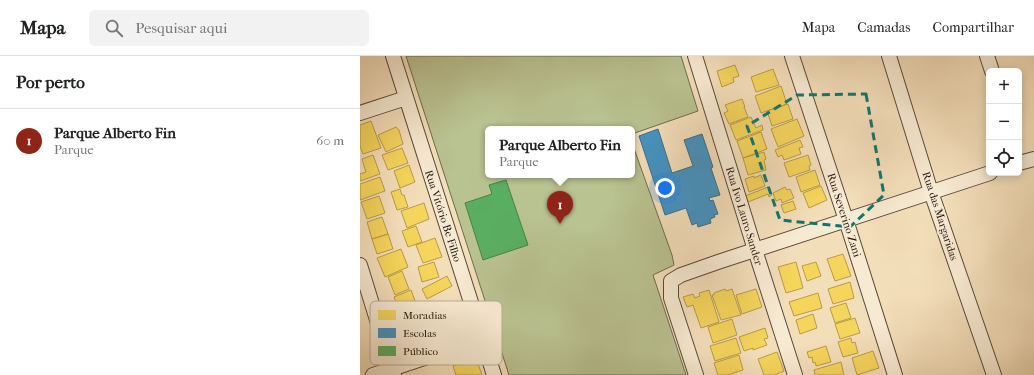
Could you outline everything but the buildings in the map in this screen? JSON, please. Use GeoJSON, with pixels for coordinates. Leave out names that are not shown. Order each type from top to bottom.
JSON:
{"type":"FeatureCollection","features":[{"type":"Feature","properties":{"kind":"street","name":"Rua Vitório Be Filho"},"geometry":{"type":"LineString","coordinates":[[393,56],[470,301]]}},
{"type":"Feature","properties":{"kind":"street","name":"Rua Ivo Lauro Sander"},"geometry":{"type":"LineString","coordinates":[[695,56],[795,375]]}},
{"type":"Feature","properties":{"kind":"street","name":"Rua Severino Zani"},"geometry":{"type":"LineString","coordinates":[[792,56],[895,375]]}},
{"type":"Feature","properties":{"kind":"street","name":"Rua das Margaridas"},"geometry":{"type":"LineString","coordinates":[[889,56],[931,192],[994,375]]}},
{"type":"Feature","properties":{"kind":"street"},"geometry":{"type":"LineString","coordinates":[[987,56],[991,68]]}},
{"type":"Feature","properties":{"kind":"street"},"geometry":{"type":"LineString","coordinates":[[360,113],[406,98]]}},
{"type":"Feature","properties":{"kind":"street"},"geometry":{"type":"LineString","coordinates":[[696,375],[671,298],[671,281],[681,275],[986,174]]}},
{"type":"Feature","properties":{"kind":"street"},"geometry":{"type":"LineString","coordinates":[[360,265],[371,301]]}},
{"type":"Feature","properties":{"kind":"street"},"geometry":{"type":"LineString","coordinates":[[373,375],[393,372],[412,365]]}},
{"type":"Feature","properties":{"kind":"street","name":"Rua Vitório Be Filho"},"geometry":{"type":"LineString","coordinates":[[491,365],[494,375]]}},
{"type":"Feature","properties":{"kind":"highlighted area"},"geometry":{"type":"Polygon","coordinates":[[[866,94],[884,195],[850,227],[780,220],[747,126],[797,95],[866,94]]]}},
{"type":"Feature","properties":{"kind":"green space"},"geometry":{"type":"Polygon","coordinates":[[[406,56],[681,56],[698,111],[635,133],[635,126],[485,126],[485,178],[635,178],[635,151],[672,255],[674,265],[653,275],[686,375],[509,375],[502,353],[502,301],[485,301],[406,56]]]}},
{"type":"Feature","properties":{"kind":"place","name":"Parque Alberto Fin"},"geometry":{"type":"Point","coordinates":[560,224]}}]}
